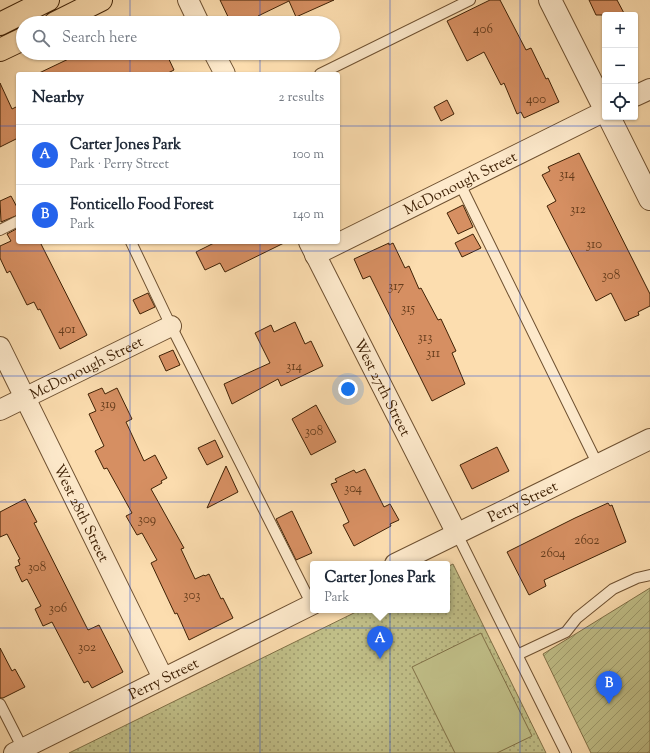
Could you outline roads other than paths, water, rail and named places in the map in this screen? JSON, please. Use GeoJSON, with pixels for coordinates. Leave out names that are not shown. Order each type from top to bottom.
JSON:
{"type":"FeatureCollection","features":[{"type":"Feature","properties":{"kind":"main road"},"geometry":{"type":"LineString","coordinates":[[0,24],[48,0]]}},
{"type":"Feature","properties":{"kind":"main road"},"geometry":{"type":"LineString","coordinates":[[69,16],[101,0]]}},
{"type":"Feature","properties":{"kind":"main road"},"geometry":{"type":"LineString","coordinates":[[0,50],[16,42]]}},
{"type":"Feature","properties":{"kind":"street"},"geometry":{"type":"LineString","coordinates":[[188,0],[196,16]]}},
{"type":"Feature","properties":{"kind":"street"},"geometry":{"type":"LineString","coordinates":[[550,0],[602,104]]}},
{"type":"Feature","properties":{"kind":"street"},"geometry":{"type":"LineString","coordinates":[[218,60],[224,72]]}},
{"type":"Feature","properties":{"kind":"street"},"geometry":{"type":"LineString","coordinates":[[638,94],[650,88]]}},
{"type":"Feature","properties":{"kind":"street","name":"McDonough Street"},"geometry":{"type":"LineString","coordinates":[[340,236],[460,184],[602,112]]}},
{"type":"Feature","properties":{"kind":"street"},"geometry":{"type":"LineString","coordinates":[[610,120],[650,199]]}},
{"type":"Feature","properties":{"kind":"street","name":"McDonough Street"},"geometry":{"type":"LineString","coordinates":[[312,248],[321,244]]}},
{"type":"Feature","properties":{"kind":"street","name":"West 27th Street"},"geometry":{"type":"LineString","coordinates":[[312,248],[457,534]]}},
{"type":"Feature","properties":{"kind":"street","name":"McDonough Street"},"geometry":{"type":"LineString","coordinates":[[0,410],[171,326]]}},
{"type":"Feature","properties":{"kind":"street","name":"West 28th Street"},"geometry":{"type":"LineString","coordinates":[[0,347],[163,678]]}},
{"type":"Feature","properties":{"kind":"street","name":"Perry Street"},"geometry":{"type":"LineString","coordinates":[[401,561],[650,439]]}},
{"type":"Feature","properties":{"kind":"street","name":"Perry Street"},"geometry":{"type":"LineString","coordinates":[[19,751],[310,605]]}},
{"type":"Feature","properties":{"kind":"lane"},"geometry":{"type":"LineString","coordinates":[[324,72],[470,0]]}},
{"type":"Feature","properties":{"kind":"lane"},"geometry":{"type":"LineString","coordinates":[[460,184],[598,464]]}},
{"type":"Feature","properties":{"kind":"lane"},"geometry":{"type":"LineString","coordinates":[[0,230],[16,222]]}},
{"type":"Feature","properties":{"kind":"lane"},"geometry":{"type":"LineString","coordinates":[[132,244],[171,326],[310,600]]}},
{"type":"Feature","properties":{"kind":"lane"},"geometry":{"type":"LineString","coordinates":[[457,534],[566,753]]}},
{"type":"Feature","properties":{"kind":"lane"},"geometry":{"type":"LineString","coordinates":[[517,655],[566,632],[577,618],[613,589],[637,578],[650,575]]}},
{"type":"Feature","properties":{"kind":"lane"},"geometry":{"type":"LineString","coordinates":[[0,704],[19,751]]}},
{"type":"Feature","properties":{"kind":"place","name":"Carter Jones Park"},"geometry":{"type":"Point","coordinates":[380,659]}},
{"type":"Feature","properties":{"kind":"place","name":"Fonticello Food Forest"},"geometry":{"type":"Point","coordinates":[609,704]}}]}
